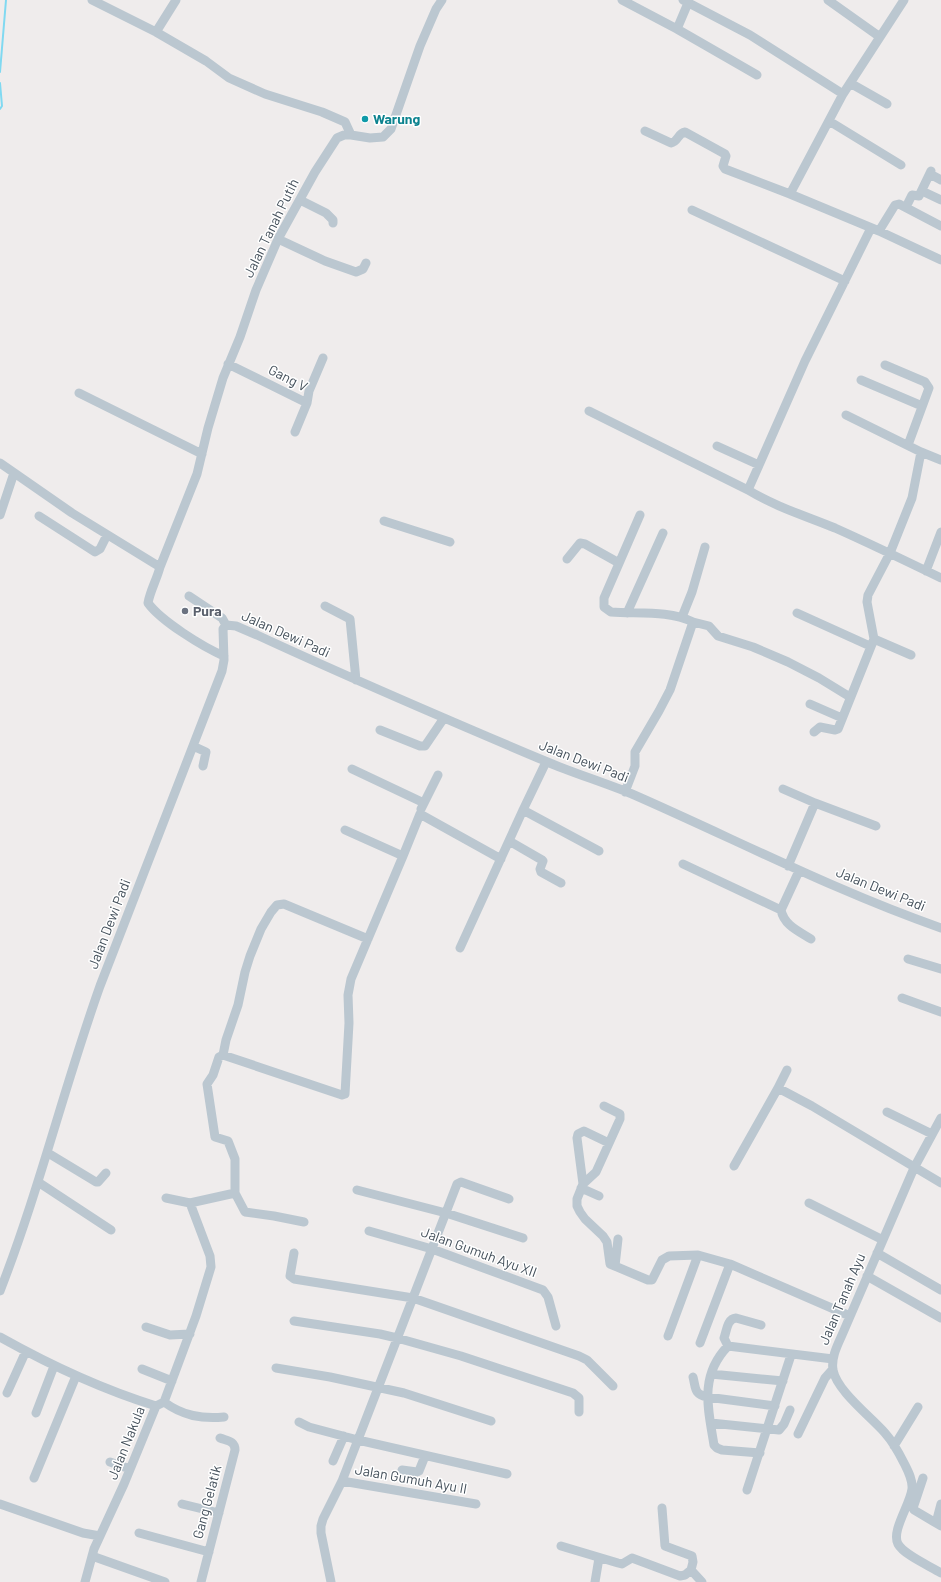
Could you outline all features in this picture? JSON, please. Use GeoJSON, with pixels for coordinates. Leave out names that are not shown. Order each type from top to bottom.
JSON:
{"type":"FeatureCollection","features":[{"type":"Feature","properties":{"kind":"street"},"geometry":{"type":"LineString","coordinates":[[92,0],[156,32],[200,57],[228,78],[265,94],[322,112],[345,122],[351,134],[370,138],[383,137],[391,129],[417,53],[436,9],[442,0]]}},
{"type":"Feature","properties":{"kind":"street"},"geometry":{"type":"LineString","coordinates":[[156,32],[176,0]]}},
{"type":"Feature","properties":{"kind":"street"},"geometry":{"type":"LineString","coordinates":[[622,0],[758,75]]}},
{"type":"Feature","properties":{"kind":"street"},"geometry":{"type":"LineString","coordinates":[[828,0],[880,37]]}},
{"type":"Feature","properties":{"kind":"street"},"geometry":{"type":"LineString","coordinates":[[790,194],[843,94],[904,0]]}},
{"type":"Feature","properties":{"kind":"street"},"geometry":{"type":"LineString","coordinates":[[677,29],[686,1],[750,35],[843,94]]}},
{"type":"Feature","properties":{"kind":"street"},"geometry":{"type":"LineString","coordinates":[[850,83],[887,104]]}},
{"type":"Feature","properties":{"kind":"street"},"geometry":{"type":"LineString","coordinates":[[829,122],[901,165]]}},
{"type":"Feature","properties":{"kind":"street"},"geometry":{"type":"LineString","coordinates":[[645,131],[671,143],[685,132],[725,154],[726,156],[723,166],[725,169],[875,229],[941,260]]}},
{"type":"Feature","properties":{"kind":"street","name":"Jalan Tanah Putih"},"geometry":{"type":"LineString","coordinates":[[224,656],[181,630],[153,609],[148,603],[160,567],[193,487],[217,396],[228,364],[240,337],[256,290],[278,239],[334,142],[340,136],[351,134]]}},
{"type":"Feature","properties":{"kind":"street"},"geometry":{"type":"LineString","coordinates":[[906,207],[912,195],[919,196],[931,172],[941,180]]}},
{"type":"Feature","properties":{"kind":"street"},"geometry":{"type":"LineString","coordinates":[[922,191],[941,200]]}},
{"type":"Feature","properties":{"kind":"street"},"geometry":{"type":"LineString","coordinates":[[300,200],[326,213],[333,220],[333,223]]}},
{"type":"Feature","properties":{"kind":"street"},"geometry":{"type":"LineString","coordinates":[[748,490],[805,361],[845,281],[875,229],[895,205],[899,204],[941,226]]}},
{"type":"Feature","properties":{"kind":"street"},"geometry":{"type":"LineString","coordinates":[[692,210],[845,281]]}},
{"type":"Feature","properties":{"kind":"street"},"geometry":{"type":"LineString","coordinates":[[278,239],[325,261],[356,272],[363,269],[366,263]]}},
{"type":"Feature","properties":{"kind":"street"},"geometry":{"type":"LineString","coordinates":[[307,403],[309,391],[323,358]]}},
{"type":"Feature","properties":{"kind":"street","name":"Gang V"},"geometry":{"type":"LineString","coordinates":[[228,364],[307,403],[295,432]]}},
{"type":"Feature","properties":{"kind":"street"},"geometry":{"type":"LineString","coordinates":[[885,365],[928,384],[929,388],[908,445]]}},
{"type":"Feature","properties":{"kind":"street"},"geometry":{"type":"LineString","coordinates":[[861,380],[922,406]]}},
{"type":"Feature","properties":{"kind":"street"},"geometry":{"type":"LineString","coordinates":[[79,393],[202,454]]}},
{"type":"Feature","properties":{"kind":"street"},"geometry":{"type":"LineString","coordinates":[[589,411],[748,490],[762,499],[835,528],[941,578]]}},
{"type":"Feature","properties":{"kind":"street"},"geometry":{"type":"LineString","coordinates":[[846,415],[921,452],[941,460]]}},
{"type":"Feature","properties":{"kind":"street"},"geometry":{"type":"LineString","coordinates":[[718,446],[759,465]]}},
{"type":"Feature","properties":{"kind":"street"},"geometry":{"type":"LineString","coordinates":[[814,732],[820,727],[837,730],[872,643],[867,602],[868,595],[890,553],[912,498],[921,452]]}},
{"type":"Feature","properties":{"kind":"street"},"geometry":{"type":"LineString","coordinates":[[0,463],[107,535],[160,567]]}},
{"type":"Feature","properties":{"kind":"street"},"geometry":{"type":"LineString","coordinates":[[0,515],[14,473]]}},
{"type":"Feature","properties":{"kind":"street"},"geometry":{"type":"LineString","coordinates":[[640,515],[604,598],[603,605],[607,610],[611,612],[670,615],[682,617],[709,626],[715,634],[753,647],[819,678],[850,697]]}},
{"type":"Feature","properties":{"kind":"street"},"geometry":{"type":"LineString","coordinates":[[39,516],[96,552],[100,549],[107,535]]}},
{"type":"Feature","properties":{"kind":"street"},"geometry":{"type":"LineString","coordinates":[[384,521],[450,542]]}},
{"type":"Feature","properties":{"kind":"street"},"geometry":{"type":"LineString","coordinates":[[926,571],[941,532]]}},
{"type":"Feature","properties":{"kind":"street"},"geometry":{"type":"LineString","coordinates":[[627,613],[663,533]]}},
{"type":"Feature","properties":{"kind":"street"},"geometry":{"type":"LineString","coordinates":[[567,559],[580,543],[585,544],[619,563]]}},
{"type":"Feature","properties":{"kind":"street"},"geometry":{"type":"LineString","coordinates":[[682,617],[692,592],[705,547]]}},
{"type":"Feature","properties":{"kind":"street"},"geometry":{"type":"LineString","coordinates":[[189,596],[219,616],[226,625]]}},
{"type":"Feature","properties":{"kind":"street"},"geometry":{"type":"LineString","coordinates":[[325,606],[350,619],[354,680]]}},
{"type":"Feature","properties":{"kind":"street"},"geometry":{"type":"LineString","coordinates":[[797,613],[872,643],[911,655]]}},
{"type":"Feature","properties":{"kind":"street"},"geometry":{"type":"LineString","coordinates":[[629,793],[635,766],[635,752],[670,690],[694,622]]}},
{"type":"Feature","properties":{"kind":"street","name":"Jalan Dewi Padi"},"geometry":{"type":"LineString","coordinates":[[1,1289],[48,1153],[100,986],[222,671],[224,656],[224,629],[226,625],[236,626],[342,675],[546,762],[629,793],[728,837],[799,871],[941,928]]}},
{"type":"Feature","properties":{"kind":"street"},"geometry":{"type":"LineString","coordinates":[[810,704],[842,718]]}},
{"type":"Feature","properties":{"kind":"street"},"geometry":{"type":"LineString","coordinates":[[380,730],[420,746],[425,746],[444,718]]}},
{"type":"Feature","properties":{"kind":"street"},"geometry":{"type":"LineString","coordinates":[[193,746],[206,752],[203,766]]}},
{"type":"Feature","properties":{"kind":"street"},"geometry":{"type":"LineString","coordinates":[[460,948],[546,762]]}},
{"type":"Feature","properties":{"kind":"street"},"geometry":{"type":"LineString","coordinates":[[352,769],[424,803]]}},
{"type":"Feature","properties":{"kind":"street"},"geometry":{"type":"LineString","coordinates":[[222,1055],[342,1095],[345,1094],[349,1023],[348,995],[351,979],[424,803],[438,775]]}},
{"type":"Feature","properties":{"kind":"street"},"geometry":{"type":"LineString","coordinates":[[783,788],[815,803],[876,826]]}},
{"type":"Feature","properties":{"kind":"street"},"geometry":{"type":"LineString","coordinates":[[788,866],[815,803]]}},
{"type":"Feature","properties":{"kind":"street"},"geometry":{"type":"LineString","coordinates":[[523,810],[598,851]]}},
{"type":"Feature","properties":{"kind":"street"},"geometry":{"type":"LineString","coordinates":[[420,814],[501,859]]}},
{"type":"Feature","properties":{"kind":"street"},"geometry":{"type":"LineString","coordinates":[[345,830],[403,856]]}},
{"type":"Feature","properties":{"kind":"street"},"geometry":{"type":"LineString","coordinates":[[509,841],[543,861],[540,869],[541,872],[561,883]]}},
{"type":"Feature","properties":{"kind":"street"},"geometry":{"type":"LineString","coordinates":[[683,864],[781,910],[786,921],[794,929],[811,939]]}},
{"type":"Feature","properties":{"kind":"street"},"geometry":{"type":"LineString","coordinates":[[781,910],[799,871]]}},
{"type":"Feature","properties":{"kind":"street"},"geometry":{"type":"LineString","coordinates":[[304,1222],[245,1212],[242,1209],[235,1193],[234,1154],[228,1141],[215,1137],[207,1084],[213,1075],[218,1057],[222,1055],[238,1005],[250,956],[261,929],[275,907],[284,904],[368,939]]}},
{"type":"Feature","properties":{"kind":"street"},"geometry":{"type":"LineString","coordinates":[[908,959],[941,969]]}},
{"type":"Feature","properties":{"kind":"street"},"geometry":{"type":"LineString","coordinates":[[902,998],[941,1012]]}},
{"type":"Feature","properties":{"kind":"street"},"geometry":{"type":"LineString","coordinates":[[734,1166],[787,1070]]}},
{"type":"Feature","properties":{"kind":"street"},"geometry":{"type":"LineString","coordinates":[[778,1088],[812,1106],[941,1183]]}},
{"type":"Feature","properties":{"kind":"street"},"geometry":{"type":"LineString","coordinates":[[604,1106],[621,1116],[596,1172],[582,1186],[577,1199],[577,1206],[585,1219],[603,1236],[607,1242],[609,1262],[648,1280],[652,1280],[665,1257],[698,1255],[730,1264],[850,1316]]}},
{"type":"Feature","properties":{"kind":"street"},"geometry":{"type":"LineString","coordinates":[[887,1112],[932,1134]]}},
{"type":"Feature","properties":{"kind":"street","name":"Jalan Tanah Ayu"},"geometry":{"type":"LineString","coordinates":[[941,1118],[914,1168],[833,1359],[833,1369],[839,1385],[886,1434],[905,1464],[912,1484],[912,1490],[908,1503],[896,1535],[898,1545],[910,1555],[941,1573]]}},
{"type":"Feature","properties":{"kind":"street"},"geometry":{"type":"LineString","coordinates":[[582,1186],[577,1138],[578,1134],[584,1131],[610,1143]]}},
{"type":"Feature","properties":{"kind":"street"},"geometry":{"type":"LineString","coordinates":[[48,1153],[96,1182],[98,1182],[106,1173]]}},
{"type":"Feature","properties":{"kind":"street"},"geometry":{"type":"LineString","coordinates":[[38,1182],[112,1230]]}},
{"type":"Feature","properties":{"kind":"street"},"geometry":{"type":"LineString","coordinates":[[331,1582],[322,1539],[321,1526],[323,1519],[342,1481],[458,1182],[509,1199]]}},
{"type":"Feature","properties":{"kind":"street"},"geometry":{"type":"LineString","coordinates":[[582,1186],[599,1196]]}},
{"type":"Feature","properties":{"kind":"street"},"geometry":{"type":"LineString","coordinates":[[357,1190],[446,1213],[523,1238]]}},
{"type":"Feature","properties":{"kind":"street"},"geometry":{"type":"LineString","coordinates":[[166,1198],[193,1202],[235,1193]]}},
{"type":"Feature","properties":{"kind":"street"},"geometry":{"type":"LineString","coordinates":[[193,1202],[211,1261],[205,1287],[190,1334],[172,1381],[160,1404],[194,1416],[208,1418],[224,1417]]}},
{"type":"Feature","properties":{"kind":"street"},"geometry":{"type":"LineString","coordinates":[[809,1203],[883,1240]]}},
{"type":"Feature","properties":{"kind":"street","name":"Jalan Gumuh Ayu XII"},"geometry":{"type":"LineString","coordinates":[[369,1231],[432,1249],[543,1290],[548,1296],[556,1326]]}},
{"type":"Feature","properties":{"kind":"street"},"geometry":{"type":"LineString","coordinates":[[615,1266],[618,1239]]}},
{"type":"Feature","properties":{"kind":"street"},"geometry":{"type":"LineString","coordinates":[[294,1253],[290,1276],[294,1279],[413,1298],[579,1356],[587,1360],[613,1386]]}},
{"type":"Feature","properties":{"kind":"street"},"geometry":{"type":"LineString","coordinates":[[877,1253],[941,1290]]}},
{"type":"Feature","properties":{"kind":"street"},"geometry":{"type":"LineString","coordinates":[[668,1336],[698,1255]]}},
{"type":"Feature","properties":{"kind":"street"},"geometry":{"type":"LineString","coordinates":[[700,1343],[730,1264]]}},
{"type":"Feature","properties":{"kind":"street"},"geometry":{"type":"LineString","coordinates":[[867,1276],[941,1318]]}},
{"type":"Feature","properties":{"kind":"street"},"geometry":{"type":"LineString","coordinates":[[728,1346],[724,1338],[732,1318],[761,1325]]}},
{"type":"Feature","properties":{"kind":"street"},"geometry":{"type":"LineString","coordinates":[[294,1321],[380,1334],[461,1356],[573,1393],[579,1398],[579,1412]]}},
{"type":"Feature","properties":{"kind":"street"},"geometry":{"type":"LineString","coordinates":[[146,1327],[170,1335],[190,1334]]}},
{"type":"Feature","properties":{"kind":"street","name":"Jalan Nakula"},"geometry":{"type":"LineString","coordinates":[[0,1337],[76,1376],[115,1392],[160,1404],[100,1536],[92,1556],[85,1582]]}},
{"type":"Feature","properties":{"kind":"street"},"geometry":{"type":"LineString","coordinates":[[728,1346],[833,1359]]}},
{"type":"Feature","properties":{"kind":"street"},"geometry":{"type":"LineString","coordinates":[[728,1346],[718,1360],[708,1382],[707,1397],[714,1445],[717,1448],[760,1453]]}},
{"type":"Feature","properties":{"kind":"street"},"geometry":{"type":"LineString","coordinates":[[7,1393],[26,1351]]}},
{"type":"Feature","properties":{"kind":"street"},"geometry":{"type":"LineString","coordinates":[[748,1490],[791,1355]]}},
{"type":"Feature","properties":{"kind":"street"},"geometry":{"type":"LineString","coordinates":[[36,1413],[54,1366]]}},
{"type":"Feature","properties":{"kind":"street"},"geometry":{"type":"LineString","coordinates":[[276,1368],[330,1377],[404,1393],[491,1421]]}},
{"type":"Feature","properties":{"kind":"street"},"geometry":{"type":"LineString","coordinates":[[142,1369],[172,1381]]}},
{"type":"Feature","properties":{"kind":"street"},"geometry":{"type":"LineString","coordinates":[[798,1434],[825,1378],[833,1369]]}},
{"type":"Feature","properties":{"kind":"street"},"geometry":{"type":"LineString","coordinates":[[711,1374],[783,1381]]}},
{"type":"Feature","properties":{"kind":"street"},"geometry":{"type":"LineString","coordinates":[[34,1478],[76,1376]]}},
{"type":"Feature","properties":{"kind":"street"},"geometry":{"type":"LineString","coordinates":[[693,1377],[698,1394],[707,1397],[775,1406]]}},
{"type":"Feature","properties":{"kind":"street"},"geometry":{"type":"LineString","coordinates":[[894,1446],[918,1407]]}},
{"type":"Feature","properties":{"kind":"street"},"geometry":{"type":"LineString","coordinates":[[711,1423],[781,1429],[790,1410]]}},
{"type":"Feature","properties":{"kind":"street"},"geometry":{"type":"LineString","coordinates":[[299,1422],[309,1427],[358,1440],[507,1474]]}},
{"type":"Feature","properties":{"kind":"street"},"geometry":{"type":"LineString","coordinates":[[333,1461],[344,1436]]}},
{"type":"Feature","properties":{"kind":"street","name":"Gang Gelatik"},"geometry":{"type":"LineString","coordinates":[[201,1582],[235,1450],[232,1442],[220,1438]]}},
{"type":"Feature","properties":{"kind":"street"},"geometry":{"type":"LineString","coordinates":[[402,1470],[419,1471],[424,1456]]}},
{"type":"Feature","properties":{"kind":"street"},"geometry":{"type":"LineString","coordinates":[[110,1462],[130,1469]]}},
{"type":"Feature","properties":{"kind":"street"},"geometry":{"type":"LineString","coordinates":[[923,1478],[914,1510],[938,1525],[941,1504]]}},
{"type":"Feature","properties":{"kind":"street","name":"Jalan Gumuh Ayu II"},"geometry":{"type":"LineString","coordinates":[[342,1481],[476,1504]]}},
{"type":"Feature","properties":{"kind":"street"},"geometry":{"type":"LineString","coordinates":[[0,1504],[82,1532],[100,1536]]}},
{"type":"Feature","properties":{"kind":"street"},"geometry":{"type":"LineString","coordinates":[[182,1504],[219,1513]]}},
{"type":"Feature","properties":{"kind":"street"},"geometry":{"type":"LineString","coordinates":[[561,1546],[620,1564],[632,1558],[680,1576],[685,1575],[690,1570],[693,1559],[692,1556],[665,1546],[662,1508]]}},
{"type":"Feature","properties":{"kind":"street"},"geometry":{"type":"LineString","coordinates":[[139,1533],[209,1552]]}},
{"type":"Feature","properties":{"kind":"street"},"geometry":{"type":"LineString","coordinates":[[92,1556],[165,1582]]}},
{"type":"Feature","properties":{"kind":"street"},"geometry":{"type":"LineString","coordinates":[[595,1582],[599,1558]]}},
{"type":"Feature","properties":{"kind":"street"},"geometry":{"type":"LineString","coordinates":[[690,1570],[702,1582]]}},
{"type":"Feature","properties":{"kind":"waterway"},"geometry":{"type":"LineString","coordinates":[[0,72],[6,0]]}},
{"type":"Feature","properties":{"kind":"waterway"},"geometry":{"type":"LineString","coordinates":[[0,83],[2,106],[0,109]]}},
{"type":"Feature","properties":{"kind":"place","name":"Warung"},"geometry":{"type":"Point","coordinates":[365,119]}},
{"type":"Feature","properties":{"kind":"place","name":"Pura"},"geometry":{"type":"Point","coordinates":[185,611]}}]}
